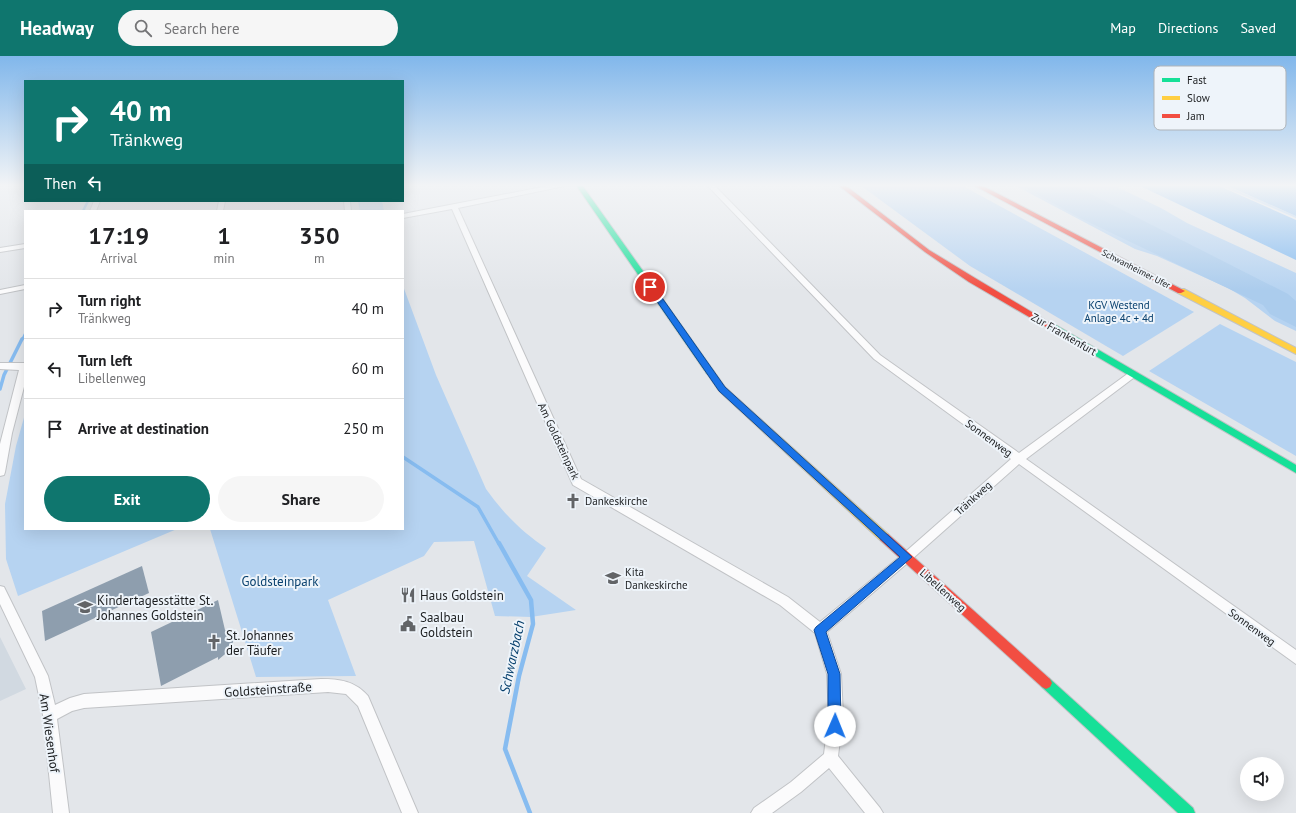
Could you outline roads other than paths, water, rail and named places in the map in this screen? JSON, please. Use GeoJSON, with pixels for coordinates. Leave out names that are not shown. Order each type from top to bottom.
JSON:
{"type":"FeatureCollection","features":[{"type":"Feature","properties":{"kind":"street","name":"Am Goldsteinpark"},"geometry":{"type":"LineString","coordinates":[[460,220],[577,482],[784,601],[820,630]]}},
{"type":"Feature","properties":{"kind":"street","name":"Libellenweg"},"geometry":{"type":"LineString","coordinates":[[604,220],[722,389],[1188,813]]}},
{"type":"Feature","properties":{"kind":"street","name":"Sonnenweg"},"geometry":{"type":"LineString","coordinates":[[745,220],[878,357],[1296,658]]}},
{"type":"Feature","properties":{"kind":"street","name":"Zur Frankenfurt"},"geometry":{"type":"LineString","coordinates":[[888,220],[947,265],[1296,469]]}},
{"type":"Feature","properties":{"kind":"street","name":"Schwanheimer Ufer"},"geometry":{"type":"LineString","coordinates":[[1044,220],[1296,351]]}},
{"type":"Feature","properties":{"kind":"street","name":"Schwanheimer Ufer"},"geometry":{"type":"LineString","coordinates":[[1062,220],[1155,270],[1296,341]]}},
{"type":"Feature","properties":{"kind":"street"},"geometry":{"type":"LineString","coordinates":[[0,250],[24,246]]}},
{"type":"Feature","properties":{"kind":"street"},"geometry":{"type":"LineString","coordinates":[[0,292],[24,287]]}},
{"type":"Feature","properties":{"kind":"street"},"geometry":{"type":"LineString","coordinates":[[2,366],[24,366]]}},
{"type":"Feature","properties":{"kind":"street"},"geometry":{"type":"LineString","coordinates":[[0,472],[4,443],[24,370]]}},
{"type":"Feature","properties":{"kind":"street","name":"Tränkweg"},"geometry":{"type":"LineString","coordinates":[[820,630],[907,557],[1018,459],[1133,374]]}},
{"type":"Feature","properties":{"kind":"street","name":"Am Wiesenhof"},"geometry":{"type":"LineString","coordinates":[[0,591],[40,676],[50,715],[61,813]]}},
{"type":"Feature","properties":{"kind":"street"},"geometry":{"type":"LineString","coordinates":[[759,813],[796,787],[830,758],[836,715],[834,674],[820,630]]}},
{"type":"Feature","properties":{"kind":"street","name":"Goldsteinstraße"},"geometry":{"type":"LineString","coordinates":[[50,715],[70,704],[84,701],[321,686],[348,688],[357,693],[363,701],[410,813]]}},
{"type":"Feature","properties":{"kind":"street"},"geometry":{"type":"LineString","coordinates":[[830,758],[875,813]]}},
{"type":"Feature","properties":{"kind":"waterway"},"geometry":{"type":"LineString","coordinates":[[22,340],[24,336]]}},
{"type":"Feature","properties":{"kind":"waterway"},"geometry":{"type":"LineString","coordinates":[[0,389],[4,375],[22,339]]}},
{"type":"Feature","properties":{"kind":"waterway","name":"Schwarzbach"},"geometry":{"type":"LineString","coordinates":[[404,458],[478,507],[499,544]]}},
{"type":"Feature","properties":{"kind":"waterway","name":"Schwarzbach"},"geometry":{"type":"LineString","coordinates":[[499,543],[531,600],[533,624],[519,676],[505,749],[530,813]]}},
{"type":"Feature","properties":{"kind":"place","name":"Dankeskirche"},"geometry":{"type":"Point","coordinates":[573,501]}},
{"type":"Feature","properties":{"kind":"place","name":"Kita Dankeskirche"},"geometry":{"type":"Point","coordinates":[613,578]}},
{"type":"Feature","properties":{"kind":"place","name":"Haus Goldstein"},"geometry":{"type":"Point","coordinates":[408,595]}},
{"type":"Feature","properties":{"kind":"place","name":"Kindertagesstätte St. Johannes Goldstein"},"geometry":{"type":"Point","coordinates":[85,607]}},
{"type":"Feature","properties":{"kind":"place","name":"Saalbau Goldstein"},"geometry":{"type":"Point","coordinates":[408,624]}},
{"type":"Feature","properties":{"kind":"place","name":"St. Johannes der Täufer"},"geometry":{"type":"Point","coordinates":[214,642]}},
{"type":"Feature","properties":{"kind":"park label","name":"KGV Westend Anlage 4c + 4d"},"geometry":{"type":"Point","coordinates":[1119,311]}},
{"type":"Feature","properties":{"kind":"park label","name":"Goldsteinpark"},"geometry":{"type":"Point","coordinates":[280,581]}}]}
